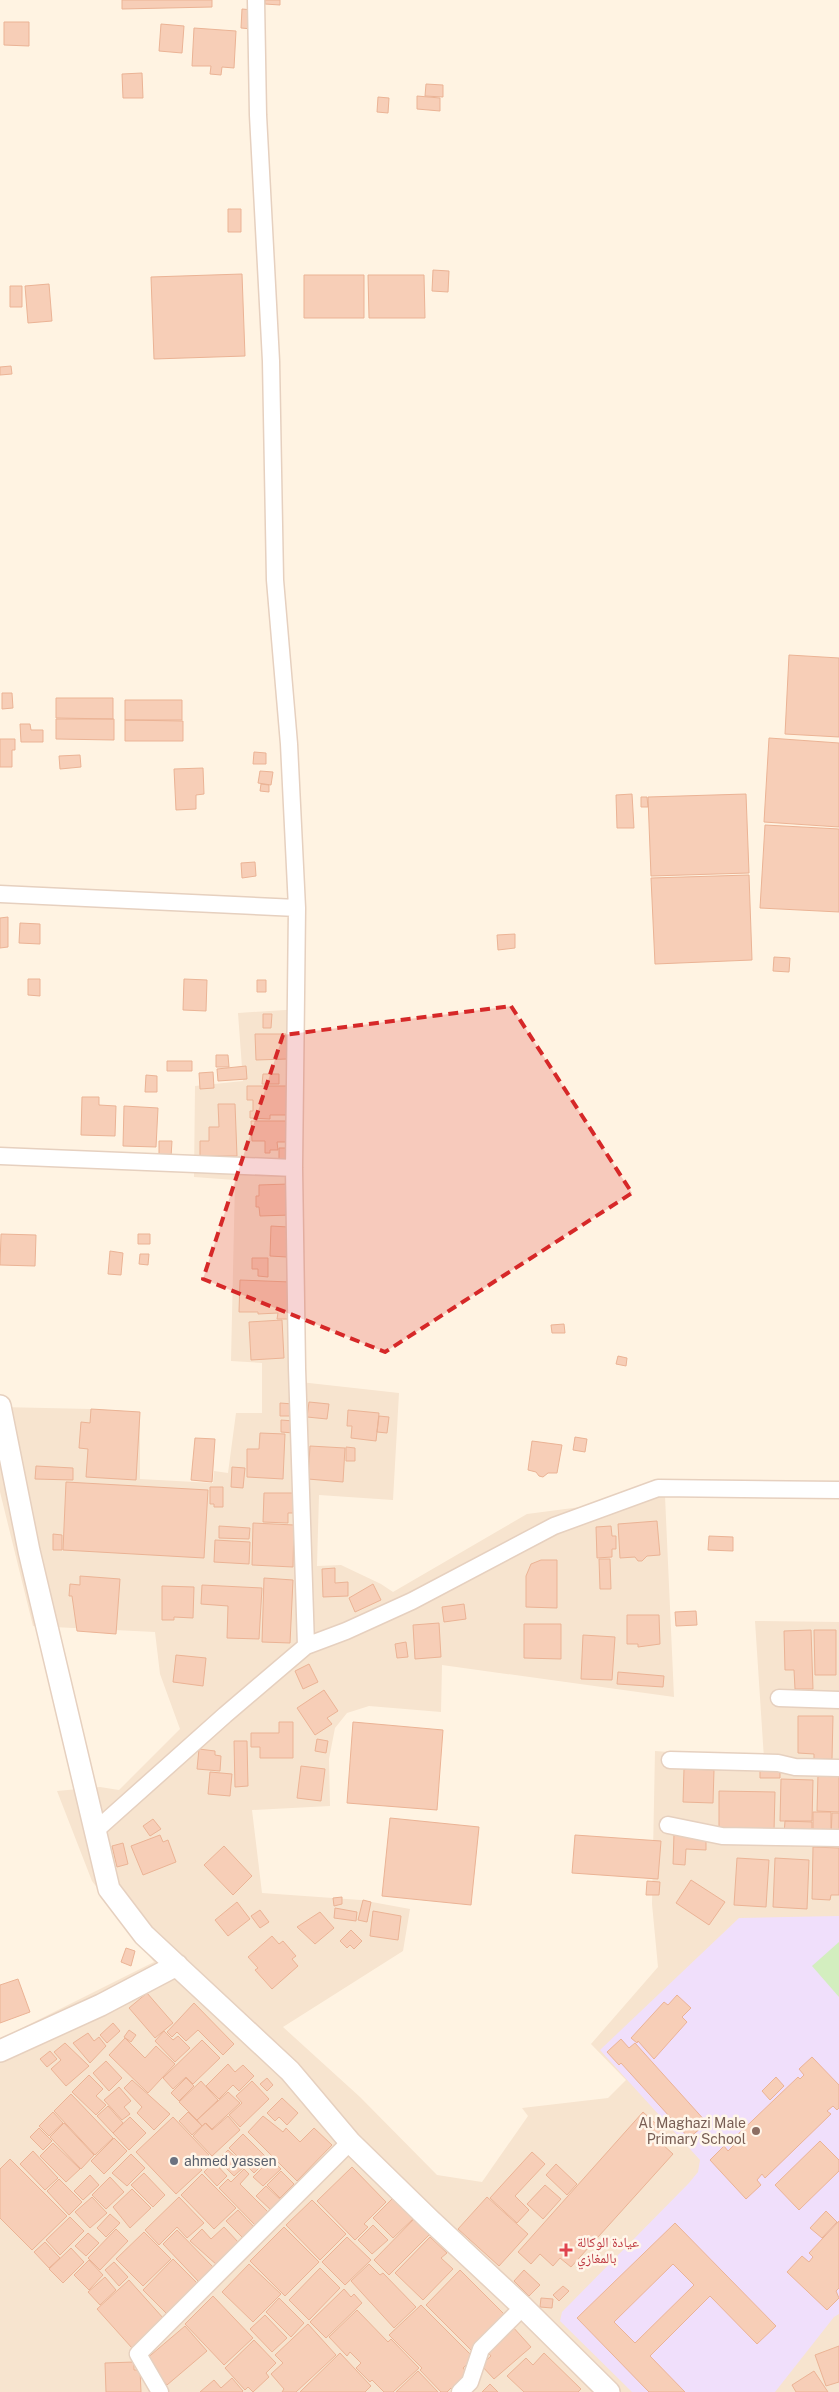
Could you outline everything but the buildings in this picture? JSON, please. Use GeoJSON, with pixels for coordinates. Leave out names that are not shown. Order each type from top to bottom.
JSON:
{"type":"FeatureCollection","features":[{"type":"Feature","properties":{"kind":"street"},"geometry":{"type":"LineString","coordinates":[[256,0],[258,115],[271,361],[275,580],[288,744],[297,908],[294,1168],[297,1368],[306,1646]]}},
{"type":"Feature","properties":{"kind":"street"},"geometry":{"type":"LineString","coordinates":[[0,894],[297,908]]}},
{"type":"Feature","properties":{"kind":"street"},"geometry":{"type":"LineString","coordinates":[[0,1156],[294,1168]]}},
{"type":"Feature","properties":{"kind":"street"},"geometry":{"type":"LineString","coordinates":[[0,1406],[28,1551],[109,1888],[144,1935],[290,2071],[350,2142],[609,2392]]}},
{"type":"Feature","properties":{"kind":"street"},"geometry":{"type":"LineString","coordinates":[[95,1831],[225,1715],[306,1646],[412,1601],[554,1526],[658,1488],[839,1490]]}},
{"type":"Feature","properties":{"kind":"street"},"geometry":{"type":"LineString","coordinates":[[779,1698],[839,1700]]}},
{"type":"Feature","properties":{"kind":"street"},"geometry":{"type":"LineString","coordinates":[[670,1760],[778,1763],[795,1766],[839,1768]]}},
{"type":"Feature","properties":{"kind":"street"},"geometry":{"type":"LineString","coordinates":[[668,1825],[722,1836],[839,1838]]}},
{"type":"Feature","properties":{"kind":"street"},"geometry":{"type":"LineString","coordinates":[[0,2051],[101,2005],[177,1965]]}},
{"type":"Feature","properties":{"kind":"street"},"geometry":{"type":"LineString","coordinates":[[160,2392],[138,2354],[350,2142]]}},
{"type":"Feature","properties":{"kind":"street"},"geometry":{"type":"LineString","coordinates":[[460,2392],[470,2382],[481,2349],[523,2307]]}},
{"type":"Feature","properties":{"kind":"highlighted area"},"geometry":{"type":"Polygon","coordinates":[[[511,1006],[632,1193],[385,1352],[203,1279],[283,1035],[511,1006]]]}},
{"type":"Feature","properties":{"kind":"shaded area"},"geometry":{"type":"Polygon","coordinates":[[[301,1009],[300,1382],[399,1393],[393,1500],[319,1495],[317,1566],[341,1565],[381,1584],[393,1592],[527,1514],[665,1496],[674,1697],[442,1665],[441,1712],[369,1706],[347,1713],[335,1728],[329,1759],[330,1806],[252,1810],[262,1893],[361,1900],[410,1909],[403,1951],[283,2027],[360,2097],[437,2175],[482,2182],[528,2116],[522,2108],[608,2098],[626,2080],[591,2044],[658,1967],[652,1904],[655,1751],[764,1759],[755,1621],[839,1622],[839,2392],[0,2392],[0,2039],[154,1962],[92,1881],[57,1791],[100,1787],[119,1790],[180,1729],[160,1674],[155,1632],[33,1626],[0,1492],[0,1407],[140,1412],[140,1479],[213,1483],[214,1471],[228,1473],[236,1413],[262,1413],[262,1363],[231,1361],[235,1180],[194,1177],[195,1086],[243,1081],[238,1013],[301,1009]]]}},
{"type":"Feature","properties":{"kind":"shaded area","name":"Al Maghazi Male Primary School"},"geometry":{"type":"Polygon","coordinates":[[[839,1916],[839,2314],[834,2317],[775,2392],[632,2392],[560,2321],[562,2312],[689,2183],[698,2172],[700,2160],[600,2050],[739,1918],[839,1916]]]}},
{"type":"Feature","properties":{"kind":"green space"},"geometry":{"type":"Polygon","coordinates":[[[839,1942],[839,1997],[812,1966],[839,1942]]]}},
{"type":"Feature","properties":{"kind":"place","name":"Al Maghazi Male Primary School"},"geometry":{"type":"Point","coordinates":[756,2131]}},
{"type":"Feature","properties":{"kind":"place","name":"ahmed yassen"},"geometry":{"type":"Point","coordinates":[174,2161]}},
{"type":"Feature","properties":{"kind":"place","name":"عيادة الوكالة بالمغازي"},"geometry":{"type":"Point","coordinates":[566,2250]}}]}
